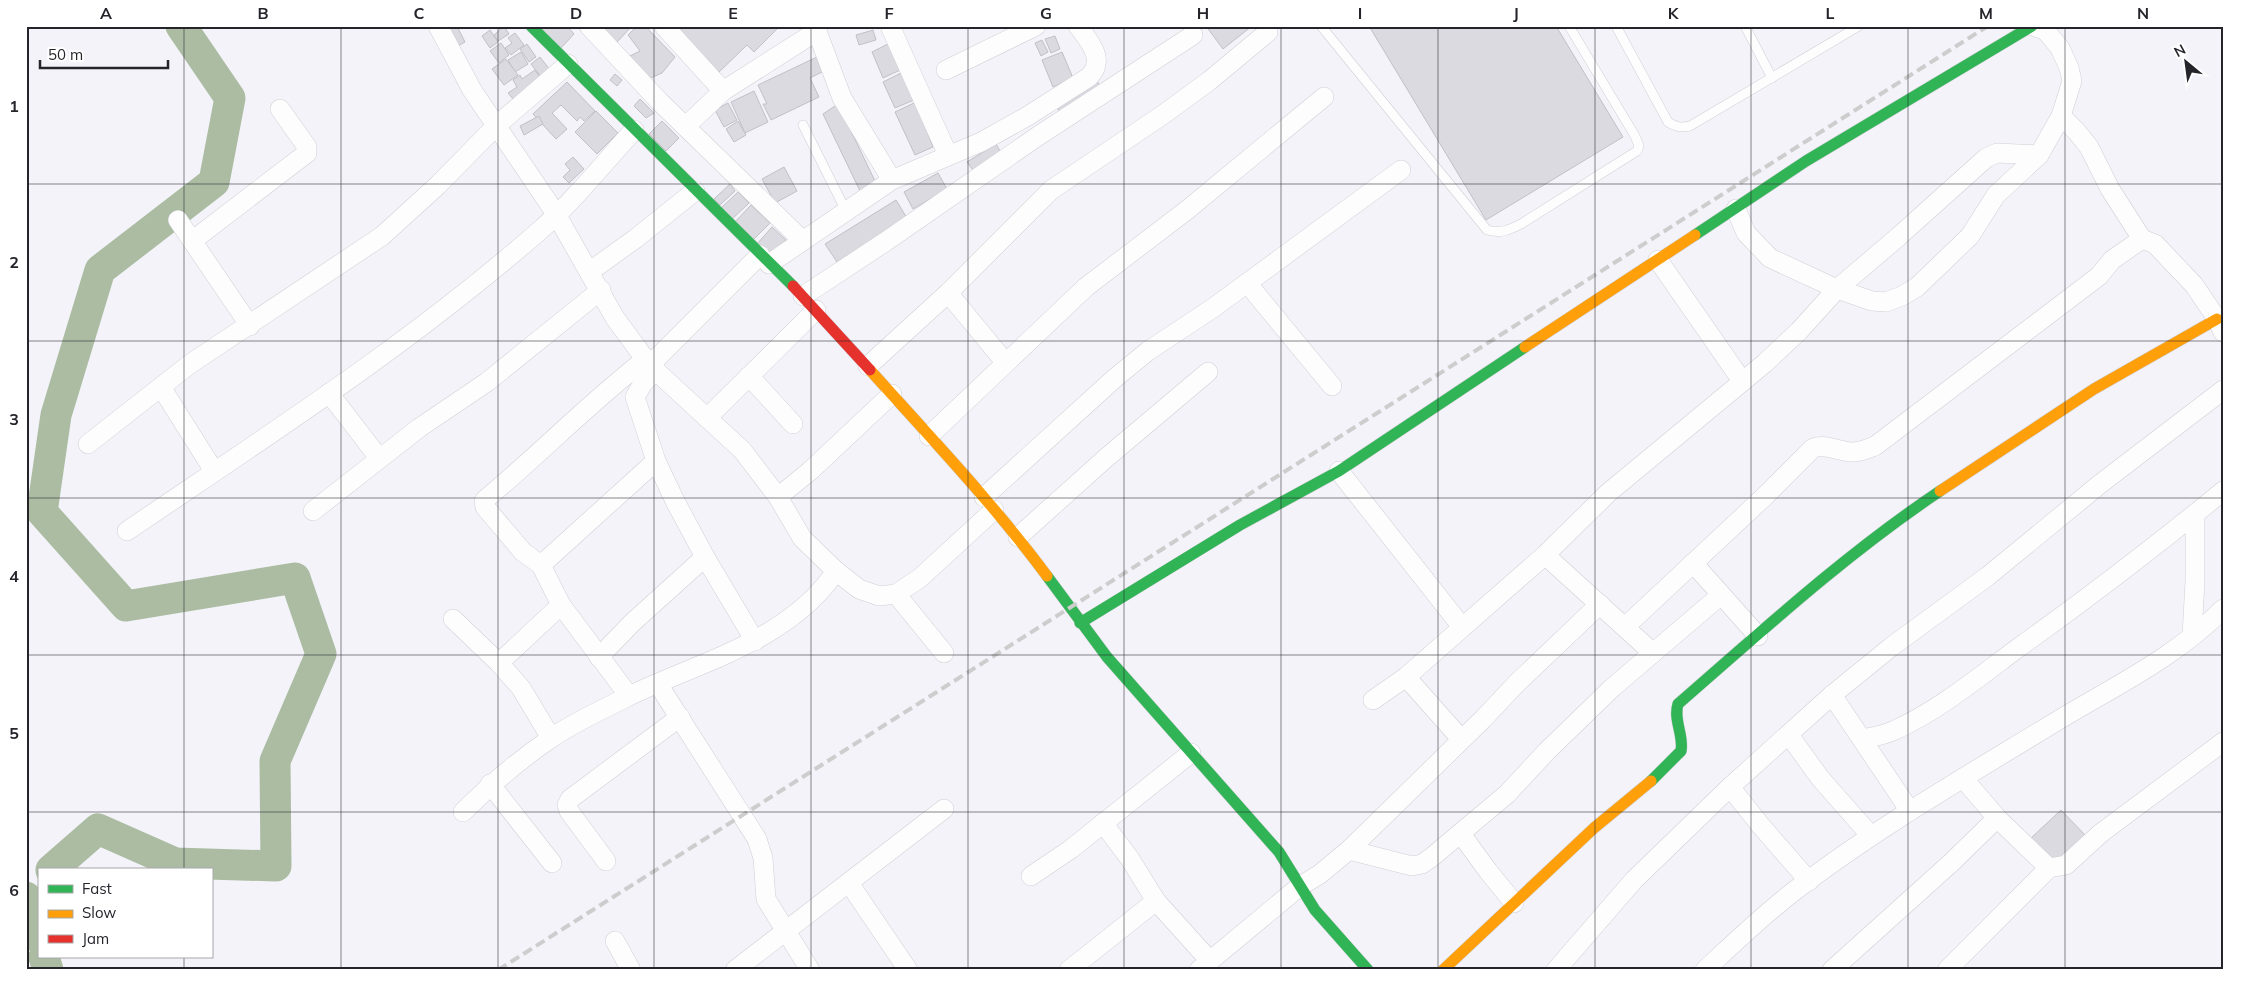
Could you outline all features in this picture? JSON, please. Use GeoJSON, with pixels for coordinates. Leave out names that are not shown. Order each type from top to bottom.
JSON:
{"type":"FeatureCollection","features":[{"type":"Feature","properties":{"kind":"street"},"geometry":{"type":"LineString","coordinates":[[438,26],[472,90],[556,214],[601,290],[615,318],[651,365],[742,450],[778,497],[802,538],[836,572],[859,589],[879,596],[896,594],[920,578],[989,503],[1115,378],[1148,351],[1401,170]]}},
{"type":"Feature","properties":{"kind":"street"},"geometry":{"type":"LineString","coordinates":[[531,26],[764,260],[803,296],[868,366],[1018,537],[1107,657],[1279,852],[1298,887],[1315,910],[1368,970]]}},
{"type":"Feature","properties":{"kind":"street"},"geometry":{"type":"LineString","coordinates":[[589,26],[659,101],[802,240]]}},
{"type":"Feature","properties":{"kind":"street"},"geometry":{"type":"LineString","coordinates":[[664,26],[723,91]]}},
{"type":"Feature","properties":{"kind":"street"},"geometry":{"type":"LineString","coordinates":[[890,26],[948,155]]}},
{"type":"Feature","properties":{"kind":"street"},"geometry":{"type":"LineString","coordinates":[[946,70],[1036,26]]}},
{"type":"Feature","properties":{"kind":"street"},"geometry":{"type":"LineString","coordinates":[[629,696],[561,605],[541,565],[516,544],[485,507],[484,501],[530,462],[597,400],[651,365],[764,260],[802,240],[892,180],[988,138],[1088,77],[1094,72],[1097,57],[1092,45],[1078,26]]}},
{"type":"Feature","properties":{"kind":"street"},"geometry":{"type":"LineString","coordinates":[[1080,623],[1270,507],[1340,471],[1806,161],[2032,26],[2046,30],[2060,48],[2070,68],[2072,80],[2061,116],[2039,155],[1996,195],[1970,236],[1917,287],[1894,300],[1886,302],[1872,301],[1836,290],[1770,258],[1746,233],[1736,209]]}},
{"type":"Feature","properties":{"kind":"street"},"geometry":{"type":"LineString","coordinates":[[686,126],[723,91],[816,29],[842,98],[892,180]]}},
{"type":"Feature","properties":{"kind":"street"},"geometry":{"type":"LineString","coordinates":[[868,366],[948,293],[1051,190],[1164,114],[1224,70],[1268,32]]}},
{"type":"Feature","properties":{"kind":"street"},"geometry":{"type":"LineString","coordinates":[[803,296],[885,242],[1038,136],[1193,35]]}},
{"type":"Feature","properties":{"kind":"street"},"geometry":{"type":"LineString","coordinates":[[88,444],[190,364],[250,326],[382,236],[438,185],[496,126],[568,64]]}},
{"type":"Feature","properties":{"kind":"street"},"geometry":{"type":"LineString","coordinates":[[929,436],[1086,287],[1187,210],[1324,97]]}},
{"type":"Feature","properties":{"kind":"street"},"geometry":{"type":"LineString","coordinates":[[192,240],[307,154],[307,147],[280,110]]}},
{"type":"Feature","properties":{"kind":"street"},"geometry":{"type":"LineString","coordinates":[[1443,970],[1594,828],[1641,790],[1681,751],[1683,742],[1677,725],[1676,710],[1678,704],[1815,586],[1906,514],[2094,389],[2220,326],[2194,285],[2155,244],[2142,239],[2110,189],[2089,147],[2078,132],[2061,116]]}},
{"type":"Feature","properties":{"kind":"street"},"geometry":{"type":"LineString","coordinates":[[127,531],[329,393],[453,303],[539,231],[634,130]]}},
{"type":"Feature","properties":{"kind":"street"},"geometry":{"type":"LineString","coordinates":[[1373,700],[1406,677],[1545,555],[1608,493],[1765,363],[1799,331],[1836,290],[1991,154],[2039,155]]}},
{"type":"Feature","properties":{"kind":"street"},"geometry":{"type":"LineString","coordinates":[[589,272],[635,239],[695,191]]}},
{"type":"Feature","properties":{"kind":"street"},"geometry":{"type":"LineString","coordinates":[[178,220],[250,326]]}},
{"type":"Feature","properties":{"kind":"street"},"geometry":{"type":"LineString","coordinates":[[1626,626],[1814,448],[1822,446],[1850,452],[1862,452],[1875,446],[2099,276],[2112,260],[2142,239]]}},
{"type":"Feature","properties":{"kind":"street"},"geometry":{"type":"LineString","coordinates":[[1658,260],[1742,381]]}},
{"type":"Feature","properties":{"kind":"street"},"geometry":{"type":"LineString","coordinates":[[1247,282],[1332,386]]}},
{"type":"Feature","properties":{"kind":"street"},"geometry":{"type":"LineString","coordinates":[[313,511],[419,428],[487,382],[601,290]]}},
{"type":"Feature","properties":{"kind":"street"},"geometry":{"type":"LineString","coordinates":[[948,293],[1005,362]]}},
{"type":"Feature","properties":{"kind":"street"},"geometry":{"type":"LineString","coordinates":[[707,418],[816,310]]}},
{"type":"Feature","properties":{"kind":"street"},"geometry":{"type":"LineString","coordinates":[[651,365],[635,397],[656,461],[705,557],[755,641]]}},
{"type":"Feature","properties":{"kind":"street"},"geometry":{"type":"LineString","coordinates":[[1018,537],[1106,458],[1208,372]]}},
{"type":"Feature","properties":{"kind":"street"},"geometry":{"type":"LineString","coordinates":[[749,376],[793,424]]}},
{"type":"Feature","properties":{"kind":"street"},"geometry":{"type":"LineString","coordinates":[[161,387],[214,471]]}},
{"type":"Feature","properties":{"kind":"street"},"geometry":{"type":"LineString","coordinates":[[1556,970],[1634,880],[1730,787],[1832,695],[1891,647],[1988,576],[2100,484],[2223,390]]}},
{"type":"Feature","properties":{"kind":"street"},"geometry":{"type":"LineString","coordinates":[[329,393],[379,458]]}},
{"type":"Feature","properties":{"kind":"street"},"geometry":{"type":"LineString","coordinates":[[778,497],[810,471],[892,394]]}},
{"type":"Feature","properties":{"kind":"street"},"geometry":{"type":"LineString","coordinates":[[541,565],[656,461]]}},
{"type":"Feature","properties":{"kind":"street"},"geometry":{"type":"LineString","coordinates":[[1340,471],[1462,627]]}},
{"type":"Feature","properties":{"kind":"street"},"geometry":{"type":"LineString","coordinates":[[1862,740],[1893,731],[1951,697],[2059,619],[2194,516],[2223,491]]}},
{"type":"Feature","properties":{"kind":"street"},"geometry":{"type":"LineString","coordinates":[[2192,636],[2195,581],[2194,516]]}},
{"type":"Feature","properties":{"kind":"street"},"geometry":{"type":"LineString","coordinates":[[1545,555],[1626,626],[1653,653]]}},
{"type":"Feature","properties":{"kind":"street"},"geometry":{"type":"LineString","coordinates":[[600,657],[634,622],[705,557]]}},
{"type":"Feature","properties":{"kind":"street"},"geometry":{"type":"LineString","coordinates":[[1693,563],[1758,636]]}},
{"type":"Feature","properties":{"kind":"street"},"geometry":{"type":"LineString","coordinates":[[463,812],[490,784],[551,738],[629,696],[755,641],[823,591],[836,572]]}},
{"type":"Feature","properties":{"kind":"street"},"geometry":{"type":"LineString","coordinates":[[896,594],[944,653]]}},
{"type":"Feature","properties":{"kind":"street"},"geometry":{"type":"LineString","coordinates":[[1349,850],[1412,866],[1418,866],[1432,857],[1507,794],[1547,751],[1612,688],[1721,595]]}},
{"type":"Feature","properties":{"kind":"street"},"geometry":{"type":"LineString","coordinates":[[1103,823],[1130,859],[1156,901],[1204,966],[1298,887],[1320,874],[1349,850],[1517,683],[1600,604]]}},
{"type":"Feature","properties":{"kind":"street"},"geometry":{"type":"LineString","coordinates":[[499,663],[561,605]]}},
{"type":"Feature","properties":{"kind":"street"},"geometry":{"type":"LineString","coordinates":[[1705,970],[1768,912],[1871,836],[1963,778],[2139,673],[2192,636],[2223,609]]}},
{"type":"Feature","properties":{"kind":"street"},"geometry":{"type":"LineString","coordinates":[[453,619],[499,663],[521,688],[551,738]]}},
{"type":"Feature","properties":{"kind":"street"},"geometry":{"type":"LineString","coordinates":[[1406,677],[1461,739]]}},
{"type":"Feature","properties":{"kind":"street"},"geometry":{"type":"LineString","coordinates":[[658,684],[757,839],[763,858],[766,899],[810,970]]}},
{"type":"Feature","properties":{"kind":"street"},"geometry":{"type":"LineString","coordinates":[[1832,695],[1910,811]]}},
{"type":"Feature","properties":{"kind":"street"},"geometry":{"type":"LineString","coordinates":[[606,861],[569,811],[567,804],[570,799],[680,717]]}},
{"type":"Feature","properties":{"kind":"street"},"geometry":{"type":"LineString","coordinates":[[1789,735],[1820,778],[1871,836]]}},
{"type":"Feature","properties":{"kind":"street"},"geometry":{"type":"LineString","coordinates":[[1947,970],[2050,868],[2066,865],[2101,833],[2223,742]]}},
{"type":"Feature","properties":{"kind":"street"},"geometry":{"type":"LineString","coordinates":[[1031,876],[1071,848],[1191,753]]}},
{"type":"Feature","properties":{"kind":"street"},"geometry":{"type":"LineString","coordinates":[[1963,778],[1997,818],[2050,868]]}},
{"type":"Feature","properties":{"kind":"street"},"geometry":{"type":"LineString","coordinates":[[490,784],[552,863]]}},
{"type":"Feature","properties":{"kind":"street"},"geometry":{"type":"LineString","coordinates":[[1730,787],[1761,826],[1809,880]]}},
{"type":"Feature","properties":{"kind":"street"},"geometry":{"type":"LineString","coordinates":[[735,970],[944,809]]}},
{"type":"Feature","properties":{"kind":"street"},"geometry":{"type":"LineString","coordinates":[[1832,970],[1938,876],[1997,818]]}},
{"type":"Feature","properties":{"kind":"street"},"geometry":{"type":"LineString","coordinates":[[1461,834],[1514,903]]}},
{"type":"Feature","properties":{"kind":"street"},"geometry":{"type":"LineString","coordinates":[[849,883],[908,970]]}},
{"type":"Feature","properties":{"kind":"street"},"geometry":{"type":"LineString","coordinates":[[1070,970],[1156,901]]}},
{"type":"Feature","properties":{"kind":"street"},"geometry":{"type":"LineString","coordinates":[[615,941],[631,970]]}},
{"type":"Feature","properties":{"kind":"lane"},"geometry":{"type":"LineString","coordinates":[[1321,26],[1487,230],[1496,233],[1506,231],[1521,224],[1637,151],[1639,146],[1636,136],[1569,26]]}},
{"type":"Feature","properties":{"kind":"lane"},"geometry":{"type":"LineString","coordinates":[[1616,26],[1668,122],[1675,127],[1690,126],[1859,26]]}},
{"type":"Feature","properties":{"kind":"lane"},"geometry":{"type":"LineString","coordinates":[[1745,26],[1772,78]]}},
{"type":"Feature","properties":{"kind":"lane"},"geometry":{"type":"LineString","coordinates":[[803,125],[846,211]]}},
{"type":"Feature","properties":{"kind":"building"},"geometry":{"type":"Polygon","coordinates":[[[445,26],[457,26],[465,42],[456,47],[445,26]]]}},
{"type":"Feature","properties":{"kind":"building"},"geometry":{"type":"Polygon","coordinates":[[[497,26],[504,26],[509,34],[498,41],[494,35],[500,30],[497,26]]]}},
{"type":"Feature","properties":{"kind":"building"},"geometry":{"type":"Polygon","coordinates":[[[538,26],[567,26],[574,34],[561,48],[538,26]]]}},
{"type":"Feature","properties":{"kind":"building"},"geometry":{"type":"Polygon","coordinates":[[[601,26],[632,26],[617,42],[601,26]]]}},
{"type":"Feature","properties":{"kind":"building"},"geometry":{"type":"Polygon","coordinates":[[[637,26],[645,26],[675,57],[662,73],[646,80],[626,58],[640,51],[628,35],[637,26]]]}},
{"type":"Feature","properties":{"kind":"building"},"geometry":{"type":"Polygon","coordinates":[[[671,26],[780,26],[754,52],[747,45],[717,74],[671,26]]]}},
{"type":"Feature","properties":{"kind":"building"},"geometry":{"type":"Polygon","coordinates":[[[1206,26],[1252,26],[1223,49],[1206,26]]]}},
{"type":"Feature","properties":{"kind":"building"},"geometry":{"type":"Polygon","coordinates":[[[1369,26],[1556,26],[1623,137],[1486,220],[1369,26]]]}},
{"type":"Feature","properties":{"kind":"building"},"geometry":{"type":"Polygon","coordinates":[[[490,30],[498,42],[490,48],[482,36],[490,30]]]}},
{"type":"Feature","properties":{"kind":"building"},"geometry":{"type":"Polygon","coordinates":[[[873,30],[876,40],[859,45],[856,35],[873,30]]]}},
{"type":"Feature","properties":{"kind":"building"},"geometry":{"type":"Polygon","coordinates":[[[515,33],[524,45],[511,55],[505,48],[512,43],[508,38],[515,33]]]}},
{"type":"Feature","properties":{"kind":"building"},"geometry":{"type":"Polygon","coordinates":[[[1055,36],[1060,49],[1051,53],[1045,39],[1055,36]]]}},
{"type":"Feature","properties":{"kind":"building"},"geometry":{"type":"Polygon","coordinates":[[[1042,40],[1048,52],[1041,56],[1035,43],[1042,40]]]}},
{"type":"Feature","properties":{"kind":"building"},"geometry":{"type":"Polygon","coordinates":[[[501,43],[509,55],[499,63],[490,51],[501,43]]]}},
{"type":"Feature","properties":{"kind":"building"},"geometry":{"type":"Polygon","coordinates":[[[890,43],[900,70],[883,78],[872,52],[890,43]]]}},
{"type":"Feature","properties":{"kind":"building"},"geometry":{"type":"Polygon","coordinates":[[[527,44],[536,57],[529,62],[520,49],[527,44]]]}},
{"type":"Feature","properties":{"kind":"building"},"geometry":{"type":"Polygon","coordinates":[[[521,52],[528,64],[515,72],[508,60],[521,52]]]}},
{"type":"Feature","properties":{"kind":"building"},"geometry":{"type":"Polygon","coordinates":[[[1062,52],[1073,78],[1053,87],[1042,60],[1062,52]]]}},
{"type":"Feature","properties":{"kind":"building"},"geometry":{"type":"Polygon","coordinates":[[[540,57],[550,70],[541,77],[531,64],[540,57]]]}},
{"type":"Feature","properties":{"kind":"building"},"geometry":{"type":"Polygon","coordinates":[[[817,57],[824,71],[810,78],[819,97],[771,120],[763,104],[767,104],[758,85],[817,57]]]}},
{"type":"Feature","properties":{"kind":"building"},"geometry":{"type":"Polygon","coordinates":[[[506,59],[518,75],[504,85],[492,69],[506,59]]]}},
{"type":"Feature","properties":{"kind":"building"},"geometry":{"type":"Polygon","coordinates":[[[535,70],[542,80],[513,99],[508,93],[517,87],[513,80],[520,75],[522,79],[535,70]]]}},
{"type":"Feature","properties":{"kind":"building"},"geometry":{"type":"Polygon","coordinates":[[[903,72],[914,100],[895,108],[883,82],[903,72]]]}},
{"type":"Feature","properties":{"kind":"building"},"geometry":{"type":"Polygon","coordinates":[[[615,74],[622,80],[617,86],[610,80],[615,74]]]}},
{"type":"Feature","properties":{"kind":"building"},"geometry":{"type":"Polygon","coordinates":[[[1097,81],[1103,91],[1062,116],[1056,105],[1097,81]]]}},
{"type":"Feature","properties":{"kind":"building"},"geometry":{"type":"Polygon","coordinates":[[[567,82],[595,111],[584,121],[580,117],[577,121],[561,105],[552,113],[567,129],[556,139],[533,114],[567,82]]]}},
{"type":"Feature","properties":{"kind":"building"},"geometry":{"type":"Polygon","coordinates":[[[754,91],[768,122],[745,133],[731,102],[754,91]]]}},
{"type":"Feature","properties":{"kind":"building"},"geometry":{"type":"Polygon","coordinates":[[[640,99],[654,113],[646,118],[634,106],[640,99]]]}},
{"type":"Feature","properties":{"kind":"building"},"geometry":{"type":"Polygon","coordinates":[[[916,102],[933,147],[915,155],[895,112],[916,102]]]}},
{"type":"Feature","properties":{"kind":"building"},"geometry":{"type":"Polygon","coordinates":[[[728,103],[737,120],[724,127],[715,110],[728,103]]]}},
{"type":"Feature","properties":{"kind":"building"},"geometry":{"type":"Polygon","coordinates":[[[838,104],[875,181],[860,191],[823,114],[838,104]]]}},
{"type":"Feature","properties":{"kind":"building"},"geometry":{"type":"Polygon","coordinates":[[[596,111],[618,133],[597,154],[575,132],[596,111]]]}},
{"type":"Feature","properties":{"kind":"building"},"geometry":{"type":"Polygon","coordinates":[[[539,116],[543,124],[524,135],[520,126],[539,116]]]}},
{"type":"Feature","properties":{"kind":"building"},"geometry":{"type":"Polygon","coordinates":[[[662,121],[679,138],[666,151],[649,134],[662,121]]]}},
{"type":"Feature","properties":{"kind":"building"},"geometry":{"type":"Polygon","coordinates":[[[738,121],[746,135],[734,142],[726,129],[738,121]]]}},
{"type":"Feature","properties":{"kind":"building"},"geometry":{"type":"Polygon","coordinates":[[[996,144],[1003,156],[975,173],[967,162],[996,144]]]}},
{"type":"Feature","properties":{"kind":"building"},"geometry":{"type":"Polygon","coordinates":[[[573,157],[584,169],[569,183],[563,177],[570,170],[565,164],[573,157]]]}},
{"type":"Feature","properties":{"kind":"building"},"geometry":{"type":"Polygon","coordinates":[[[784,167],[797,191],[775,203],[762,179],[784,167]]]}},
{"type":"Feature","properties":{"kind":"building"},"geometry":{"type":"Polygon","coordinates":[[[938,173],[947,189],[913,209],[904,192],[938,173]]]}},
{"type":"Feature","properties":{"kind":"building"},"geometry":{"type":"Polygon","coordinates":[[[730,184],[735,191],[720,205],[714,199],[730,184]]]}},
{"type":"Feature","properties":{"kind":"building"},"geometry":{"type":"Polygon","coordinates":[[[738,192],[749,203],[731,220],[720,209],[738,192]]]}},
{"type":"Feature","properties":{"kind":"building"},"geometry":{"type":"Polygon","coordinates":[[[896,200],[907,218],[837,262],[825,244],[896,200]]]}},
{"type":"Feature","properties":{"kind":"building"},"geometry":{"type":"Polygon","coordinates":[[[751,205],[770,223],[753,240],[735,222],[751,205]]]}},
{"type":"Feature","properties":{"kind":"building"},"geometry":{"type":"Polygon","coordinates":[[[772,227],[786,240],[772,257],[757,244],[772,227]]]}},
{"type":"Feature","properties":{"kind":"building"},"geometry":{"type":"Polygon","coordinates":[[[2061,810],[2087,837],[2057,865],[2031,838],[2061,810]]]}},
{"type":"Feature","properties":{"kind":"waterway"},"geometry":{"type":"LineString","coordinates":[[53,868],[98,829],[175,863],[276,866],[275,761],[321,654],[295,578],[126,606],[42,512],[56,415],[100,270],[214,182],[230,98],[181,26]]}},
{"type":"Feature","properties":{"kind":"waterway"},"geometry":{"type":"LineString","coordinates":[[26,897],[38,935]]}},
{"type":"Feature","properties":{"kind":"waterway"},"geometry":{"type":"LineString","coordinates":[[44,958],[48,970]]}},
{"type":"Feature","properties":{"kind":"railway"},"geometry":{"type":"LineString","coordinates":[[498,970],[1988,26]]}},
{"type":"Feature","properties":{"kind":"traffic: fast"},"geometry":{"type":"LineString","coordinates":[[531,26],[793,286]]}},
{"type":"Feature","properties":{"kind":"traffic: fast"},"geometry":{"type":"LineString","coordinates":[[1695,235],[1806,161],[2032,26]]}},
{"type":"Feature","properties":{"kind":"traffic: fast"},"geometry":{"type":"LineString","coordinates":[[1080,623],[1240,525],[1339,471],[1525,347]]}},
{"type":"Feature","properties":{"kind":"traffic: fast"},"geometry":{"type":"LineString","coordinates":[[1651,781],[1681,751],[1682,745],[1677,716],[1678,704],[1773,621],[1871,540],[1940,491]]}},
{"type":"Feature","properties":{"kind":"traffic: fast"},"geometry":{"type":"LineString","coordinates":[[1047,576],[1107,657],[1279,852],[1315,910],[1368,970]]}},
{"type":"Feature","properties":{"kind":"traffic: slow"},"geometry":{"type":"LineString","coordinates":[[1525,347],[1695,235]]}},
{"type":"Feature","properties":{"kind":"traffic: slow"},"geometry":{"type":"LineString","coordinates":[[1940,491],[2094,389],[2217,319]]}},
{"type":"Feature","properties":{"kind":"traffic: slow"},"geometry":{"type":"LineString","coordinates":[[870,370],[983,496],[1047,576]]}},
{"type":"Feature","properties":{"kind":"traffic: slow"},"geometry":{"type":"LineString","coordinates":[[1443,970],[1594,828],[1651,781]]}},
{"type":"Feature","properties":{"kind":"traffic: jam"},"geometry":{"type":"LineString","coordinates":[[793,286],[870,370]]}}]}
